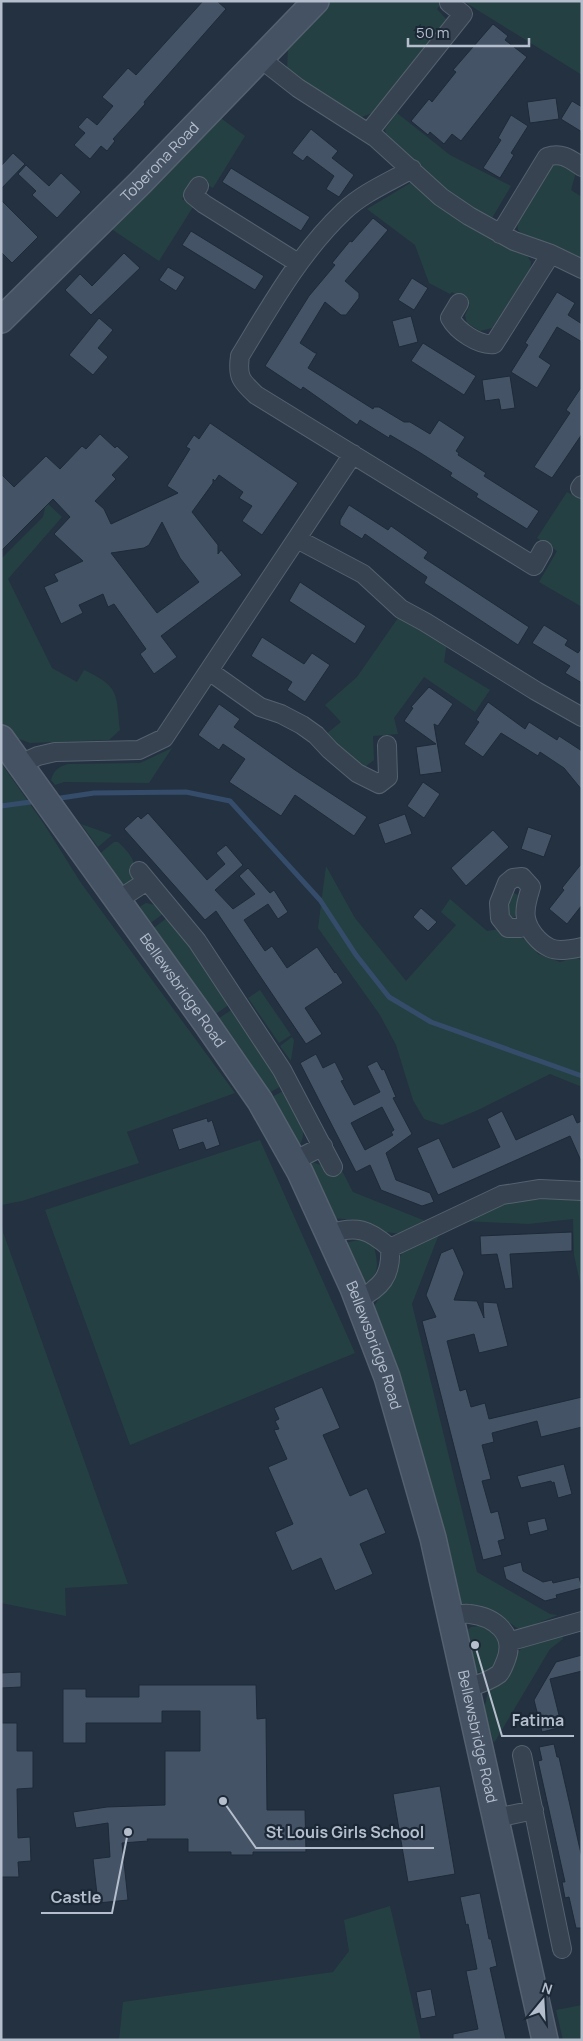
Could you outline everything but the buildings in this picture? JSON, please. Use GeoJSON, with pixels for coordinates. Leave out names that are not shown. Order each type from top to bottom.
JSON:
{"type":"FeatureCollection","features":[{"type":"Feature","properties":{"kind":"street","name":"Toberona Road"},"geometry":{"type":"LineString","coordinates":[[1,320],[140,183],[316,1]]}},
{"type":"Feature","properties":{"kind":"street"},"geometry":{"type":"LineString","coordinates":[[369,132],[462,14],[449,3]]}},
{"type":"Feature","properties":{"kind":"street"},"geometry":{"type":"LineString","coordinates":[[261,59],[298,88],[369,132],[412,169],[441,198],[500,234],[550,254],[582,270]]}},
{"type":"Feature","properties":{"kind":"street"},"geometry":{"type":"LineString","coordinates":[[500,234],[548,157],[555,154],[563,155],[582,167]]}},
{"type":"Feature","properties":{"kind":"street"},"geometry":{"type":"LineString","coordinates":[[412,169],[364,196],[344,210],[298,263],[240,356],[238,370],[242,382],[256,395],[534,566],[543,550]]}},
{"type":"Feature","properties":{"kind":"street"},"geometry":{"type":"LineString","coordinates":[[199,186],[193,195],[204,204],[298,263]]}},
{"type":"Feature","properties":{"kind":"street"},"geometry":{"type":"LineString","coordinates":[[459,303],[450,318],[454,325],[486,345],[494,344],[550,254]]}},
{"type":"Feature","properties":{"kind":"street"},"geometry":{"type":"LineString","coordinates":[[20,764],[38,756],[55,752],[139,750],[164,738],[353,454]]}},
{"type":"Feature","properties":{"kind":"street"},"geometry":{"type":"LineString","coordinates":[[582,485],[580,488],[582,489]]}},
{"type":"Feature","properties":{"kind":"street"},"geometry":{"type":"LineString","coordinates":[[297,539],[363,574],[401,609],[582,717]]}},
{"type":"Feature","properties":{"kind":"street"},"geometry":{"type":"LineString","coordinates":[[209,671],[260,707],[281,714],[302,725],[357,773],[380,784],[388,777],[387,745]]}},
{"type":"Feature","properties":{"kind":"street","name":"Bellewsbridge Road"},"geometry":{"type":"LineString","coordinates":[[1,738],[260,1101],[294,1161],[329,1234],[357,1300],[387,1377],[433,1538],[546,2040]]}},
{"type":"Feature","properties":{"kind":"street"},"geometry":{"type":"LineString","coordinates":[[118,900],[143,876],[198,941],[282,1070],[333,1167]]}},
{"type":"Feature","properties":{"kind":"street"},"geometry":{"type":"LineString","coordinates":[[528,925],[531,932],[551,949],[582,947]]}},
{"type":"Feature","properties":{"kind":"street"},"geometry":{"type":"LineString","coordinates":[[294,1161],[323,1146]]}},
{"type":"Feature","properties":{"kind":"street"},"geometry":{"type":"LineString","coordinates":[[390,1248],[502,1195],[540,1188],[582,1191]]}},
{"type":"Feature","properties":{"kind":"street"},"geometry":{"type":"LineString","coordinates":[[329,1234],[343,1230],[358,1229],[374,1234],[390,1248],[391,1262],[384,1280],[374,1292],[357,1300]]}},
{"type":"Feature","properties":{"kind":"street"},"geometry":{"type":"LineString","coordinates":[[451,1615],[470,1614],[486,1619],[500,1626],[508,1637],[510,1649],[500,1673],[467,1688]]}},
{"type":"Feature","properties":{"kind":"street"},"geometry":{"type":"LineString","coordinates":[[508,1642],[582,1621]]}},
{"type":"Feature","properties":{"kind":"street"},"geometry":{"type":"LineString","coordinates":[[522,1755],[562,1949]]}},
{"type":"Feature","properties":{"kind":"street"},"geometry":{"type":"LineString","coordinates":[[496,1818],[534,1810]]}},
{"type":"Feature","properties":{"kind":"green space"},"geometry":{"type":"Polygon","coordinates":[[[331,1],[443,1],[437,9],[448,21],[375,112],[359,118],[287,71],[288,45],[331,1]]]}},
{"type":"Feature","properties":{"kind":"green space"},"geometry":{"type":"Polygon","coordinates":[[[463,1],[582,1],[582,75],[463,1]]]}},
{"type":"Feature","properties":{"kind":"green space"},"geometry":{"type":"Polygon","coordinates":[[[397,113],[450,155],[511,186],[492,218],[480,214],[452,195],[386,134],[385,129],[397,113]]]}},
{"type":"Feature","properties":{"kind":"green space"},"geometry":{"type":"Polygon","coordinates":[[[218,116],[245,136],[213,188],[196,179],[182,199],[193,207],[159,261],[110,228],[218,116]]]}},
{"type":"Feature","properties":{"kind":"green space"},"geometry":{"type":"Polygon","coordinates":[[[553,162],[564,163],[576,172],[571,190],[582,197],[582,258],[524,236],[518,230],[517,219],[553,162]]]}},
{"type":"Feature","properties":{"kind":"green space"},"geometry":{"type":"Polygon","coordinates":[[[412,182],[526,254],[531,262],[530,270],[492,328],[480,331],[467,323],[465,315],[470,305],[452,292],[450,294],[429,283],[415,245],[367,209],[412,182]]]}},
{"type":"Feature","properties":{"kind":"green space"},"geometry":{"type":"Polygon","coordinates":[[[567,492],[582,500],[582,607],[539,582],[557,551],[537,538],[567,492]]]}},
{"type":"Feature","properties":{"kind":"green space"},"geometry":{"type":"Polygon","coordinates":[[[45,501],[62,517],[8,579],[52,668],[77,682],[84,670],[104,681],[114,692],[118,707],[120,730],[109,740],[30,743],[9,735],[1,724],[1,559],[43,517],[45,509],[41,505],[45,501]]]}},
{"type":"Feature","properties":{"kind":"green space"},"geometry":{"type":"Polygon","coordinates":[[[400,615],[447,642],[444,662],[490,690],[475,712],[424,677],[394,718],[398,734],[373,736],[374,760],[365,767],[355,762],[326,734],[341,722],[325,705],[357,677],[400,615]]]}},
{"type":"Feature","properties":{"kind":"green space"},"geometry":{"type":"Polygon","coordinates":[[[172,748],[149,783],[64,782],[55,785],[51,780],[57,769],[68,764],[140,763],[172,748]]]}},
{"type":"Feature","properties":{"kind":"green space"},"geometry":{"type":"Polygon","coordinates":[[[1,763],[44,824],[81,883],[235,1093],[127,1132],[139,1163],[22,1201],[1,1205],[1,763]]]}},
{"type":"Feature","properties":{"kind":"green space"},"geometry":{"type":"Polygon","coordinates":[[[81,824],[112,835],[98,847],[81,824]]]}},
{"type":"Feature","properties":{"kind":"green space"},"geometry":{"type":"Polygon","coordinates":[[[114,842],[118,842],[131,856],[135,866],[133,878],[129,884],[122,885],[98,855],[114,842]]]}},
{"type":"Feature","properties":{"kind":"green space"},"geometry":{"type":"Polygon","coordinates":[[[326,866],[355,918],[406,981],[456,925],[441,912],[450,899],[487,931],[500,929],[513,936],[530,940],[538,954],[560,962],[576,957],[582,961],[582,1087],[550,1074],[478,1110],[442,1125],[424,1119],[413,1100],[396,1045],[380,1015],[318,928],[326,866]]]}},
{"type":"Feature","properties":{"kind":"green space"},"geometry":{"type":"Polygon","coordinates":[[[514,893],[518,895],[516,916],[513,918],[507,910],[507,905],[509,895],[514,893]]]}},
{"type":"Feature","properties":{"kind":"green space"},"geometry":{"type":"Polygon","coordinates":[[[146,903],[159,906],[164,913],[148,925],[138,911],[146,903]]]}},
{"type":"Feature","properties":{"kind":"green space"},"geometry":{"type":"Polygon","coordinates":[[[168,917],[192,948],[230,1004],[213,1016],[151,930],[168,917]]]}},
{"type":"Feature","properties":{"kind":"green space"},"geometry":{"type":"Polygon","coordinates":[[[260,990],[291,1035],[279,1043],[248,998],[260,990]]]}},
{"type":"Feature","properties":{"kind":"green space"},"geometry":{"type":"Polygon","coordinates":[[[233,1009],[283,1085],[267,1094],[216,1020],[233,1009]]]}},
{"type":"Feature","properties":{"kind":"green space"},"geometry":{"type":"Polygon","coordinates":[[[292,1037],[294,1040],[291,1061],[280,1046],[292,1037]]]}},
{"type":"Feature","properties":{"kind":"green space"},"geometry":{"type":"Polygon","coordinates":[[[285,1090],[297,1111],[303,1127],[301,1141],[297,1148],[270,1098],[285,1090]]]}},
{"type":"Feature","properties":{"kind":"green space"},"geometry":{"type":"Polygon","coordinates":[[[260,1140],[355,1353],[130,1445],[45,1210],[260,1140]]]}},
{"type":"Feature","properties":{"kind":"green space"},"geometry":{"type":"Polygon","coordinates":[[[312,1162],[329,1168],[339,1165],[353,1192],[428,1222],[400,1234],[379,1231],[358,1220],[330,1218],[308,1171],[312,1162]]]}},
{"type":"Feature","properties":{"kind":"green space"},"geometry":{"type":"Polygon","coordinates":[[[556,1198],[582,1200],[582,1291],[574,1255],[573,1219],[528,1224],[463,1221],[510,1202],[556,1198]]]}},
{"type":"Feature","properties":{"kind":"green space"},"geometry":{"type":"Polygon","coordinates":[[[1,1221],[3,1232],[128,1584],[65,1588],[66,1616],[1,1603],[1,1221]]]}},
{"type":"Feature","properties":{"kind":"green space"},"geometry":{"type":"Polygon","coordinates":[[[439,1234],[412,1304],[477,1572],[550,1614],[558,1615],[520,1630],[501,1617],[456,1605],[371,1311],[388,1284],[403,1251],[439,1234]]]}},
{"type":"Feature","properties":{"kind":"green space"},"geometry":{"type":"Polygon","coordinates":[[[362,1239],[374,1246],[377,1262],[374,1275],[367,1282],[357,1281],[341,1244],[362,1239]]]}},
{"type":"Feature","properties":{"kind":"green space"},"geometry":{"type":"Polygon","coordinates":[[[479,1626],[490,1629],[495,1634],[498,1639],[499,1651],[496,1663],[492,1668],[485,1672],[472,1672],[463,1634],[471,1627],[479,1626]]]}},
{"type":"Feature","properties":{"kind":"green space"},"geometry":{"type":"Polygon","coordinates":[[[562,1635],[563,1639],[550,1649],[494,1743],[484,1710],[488,1691],[503,1680],[511,1671],[518,1652],[524,1646],[562,1635]]]}},
{"type":"Feature","properties":{"kind":"green space"},"geometry":{"type":"Polygon","coordinates":[[[390,1906],[421,2040],[119,2040],[123,2002],[333,1972],[349,1951],[344,1920],[390,1906]]]}},
{"type":"Feature","properties":{"kind":"green space"},"geometry":{"type":"Polygon","coordinates":[[[582,2005],[582,2040],[563,2040],[556,2010],[582,2005]]]}},
{"type":"Feature","properties":{"kind":"waterway"},"geometry":{"type":"LineString","coordinates":[[54,799],[94,793],[186,792],[230,801],[320,900],[356,955],[389,997],[431,1022],[582,1076]]}},
{"type":"Feature","properties":{"kind":"waterway"},"geometry":{"type":"LineString","coordinates":[[1,806],[38,801]]}},
{"type":"Feature","properties":{"kind":"place","name":"Fatima"},"geometry":{"type":"Point","coordinates":[475,1645]}},
{"type":"Feature","properties":{"kind":"place","name":"St Louis Girls School"},"geometry":{"type":"Point","coordinates":[223,1801]}},
{"type":"Feature","properties":{"kind":"place","name":"Castle"},"geometry":{"type":"Point","coordinates":[128,1832]}}]}
